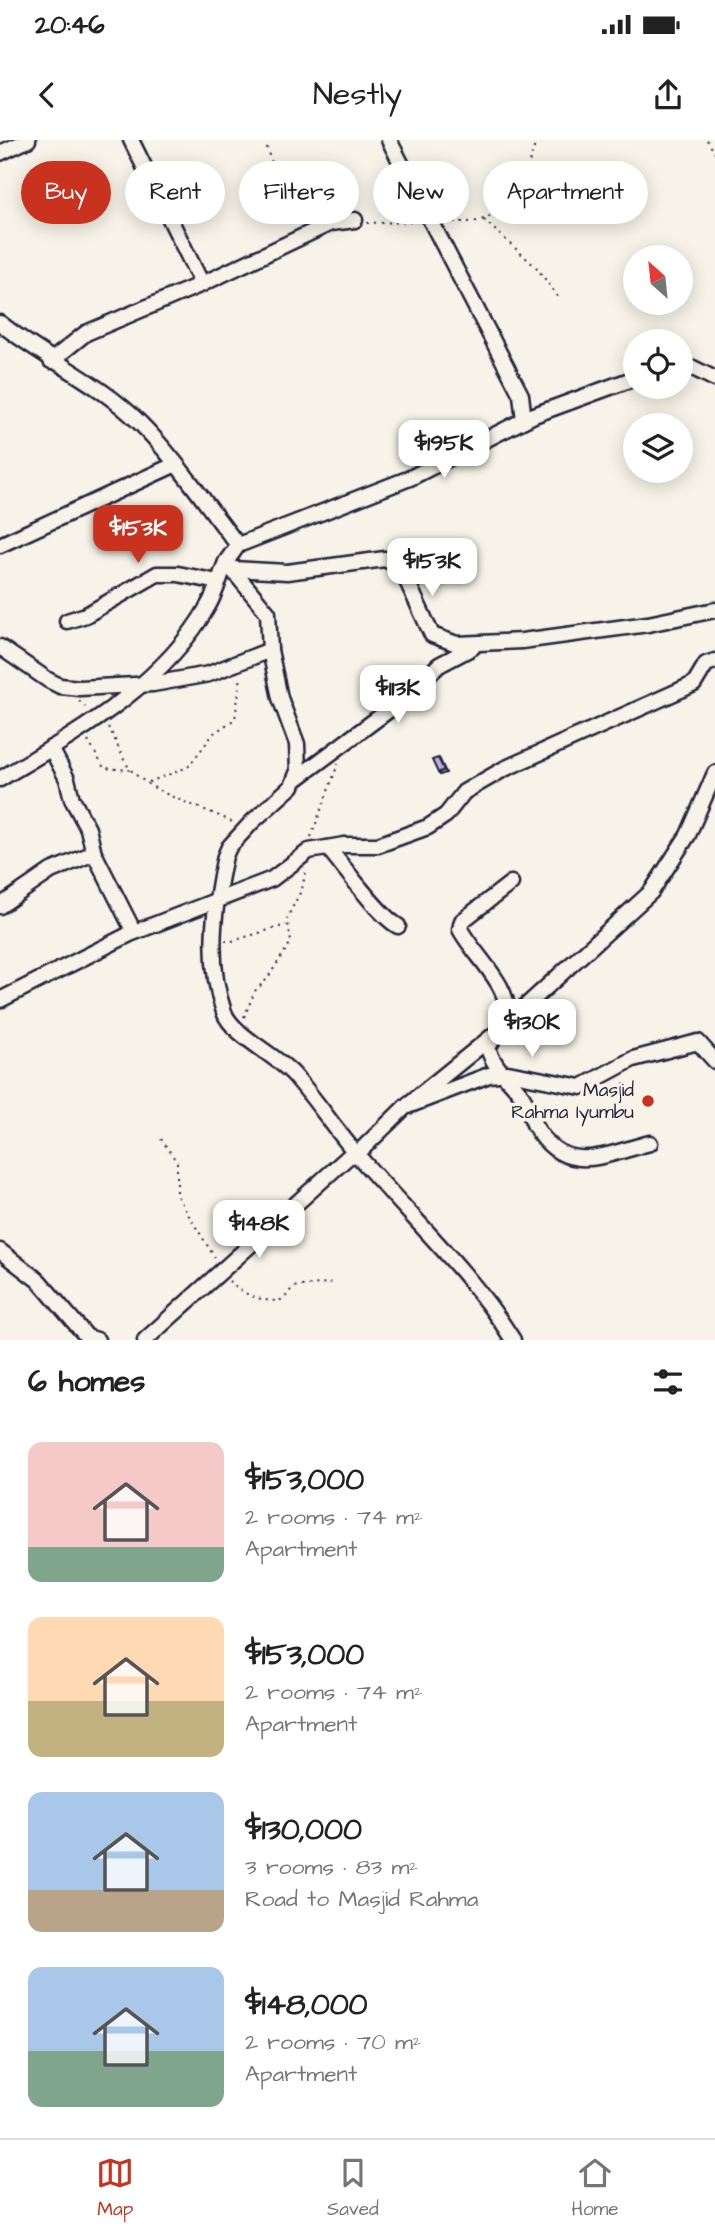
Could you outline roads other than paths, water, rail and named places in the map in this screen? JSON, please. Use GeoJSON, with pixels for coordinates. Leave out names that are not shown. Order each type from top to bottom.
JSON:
{"type":"FeatureCollection","features":[{"type":"Feature","properties":{"kind":"street"},"geometry":{"type":"LineString","coordinates":[[0,152],[28,140]]}},
{"type":"Feature","properties":{"kind":"street"},"geometry":{"type":"LineString","coordinates":[[131,140],[202,284]]}},
{"type":"Feature","properties":{"kind":"street"},"geometry":{"type":"LineString","coordinates":[[389,140],[520,396],[524,420]]}},
{"type":"Feature","properties":{"kind":"street"},"geometry":{"type":"LineString","coordinates":[[51,361],[86,333],[202,284],[329,224]]}},
{"type":"Feature","properties":{"kind":"street"},"geometry":{"type":"LineString","coordinates":[[0,324],[51,361],[97,389],[141,424],[238,545]]}},
{"type":"Feature","properties":{"kind":"street"},"geometry":{"type":"LineString","coordinates":[[693,368],[715,379]]}},
{"type":"Feature","properties":{"kind":"street"},"geometry":{"type":"LineString","coordinates":[[0,779],[92,721],[172,655],[208,606],[238,545],[410,478],[524,420],[623,383]]}},
{"type":"Feature","properties":{"kind":"street"},"geometry":{"type":"LineString","coordinates":[[0,545],[174,465]]}},
{"type":"Feature","properties":{"kind":"street"},"geometry":{"type":"LineString","coordinates":[[230,565],[287,572],[392,560],[401,568],[432,635],[457,643],[557,638],[715,610]]}},
{"type":"Feature","properties":{"kind":"street"},"geometry":{"type":"LineString","coordinates":[[230,565],[268,613],[270,650],[280,698],[297,744],[296,779]]}},
{"type":"Feature","properties":{"kind":"street"},"geometry":{"type":"LineString","coordinates":[[67,621],[86,615],[157,574],[178,573],[218,582]]}},
{"type":"Feature","properties":{"kind":"street"},"geometry":{"type":"LineString","coordinates":[[485,643],[450,657],[401,701],[296,779],[229,847],[216,900],[213,940],[216,975],[224,1012],[235,1030],[260,1045],[295,1076],[357,1154],[465,1276],[513,1340]]}},
{"type":"Feature","properties":{"kind":"street"},"geometry":{"type":"LineString","coordinates":[[0,647],[48,680],[65,687],[139,684],[209,674],[270,650]]}},
{"type":"Feature","properties":{"kind":"street"},"geometry":{"type":"LineString","coordinates":[[0,1000],[134,932],[272,879],[309,851],[378,845],[428,827],[446,815],[464,792],[596,725],[694,684],[706,664],[715,661]]}},
{"type":"Feature","properties":{"kind":"street"},"geometry":{"type":"LineString","coordinates":[[51,748],[68,779],[72,799],[88,829],[94,853],[134,932]]}},
{"type":"Feature","properties":{"kind":"street"},"geometry":{"type":"LineString","coordinates":[[131,1340],[148,1337],[348,1157],[357,1154],[405,1107],[495,1034],[652,892],[688,835],[715,773]]}},
{"type":"Feature","properties":{"kind":"street"},"geometry":{"type":"LineString","coordinates":[[328,848],[379,907],[386,920],[398,926]]}},
{"type":"Feature","properties":{"kind":"street"},"geometry":{"type":"LineString","coordinates":[[0,905],[51,871],[94,853]]}},
{"type":"Feature","properties":{"kind":"street"},"geometry":{"type":"LineString","coordinates":[[511,883],[463,921],[460,929],[476,957],[503,988],[508,1001],[505,1019],[488,1048],[501,1074],[523,1097],[535,1125],[550,1147],[562,1156],[585,1159],[650,1143]]}},
{"type":"Feature","properties":{"kind":"street"},"geometry":{"type":"LineString","coordinates":[[405,1107],[489,1075],[534,1076],[581,1087],[633,1059],[698,1042],[715,1061]]}},
{"type":"Feature","properties":{"kind":"street"},"geometry":{"type":"LineString","coordinates":[[0,1251],[39,1281],[87,1337],[97,1340]]}},
{"type":"Feature","properties":{"kind":"place","name":"Masjid Rahma Iyumbu"},"geometry":{"type":"Point","coordinates":[648,1101]}}]}
